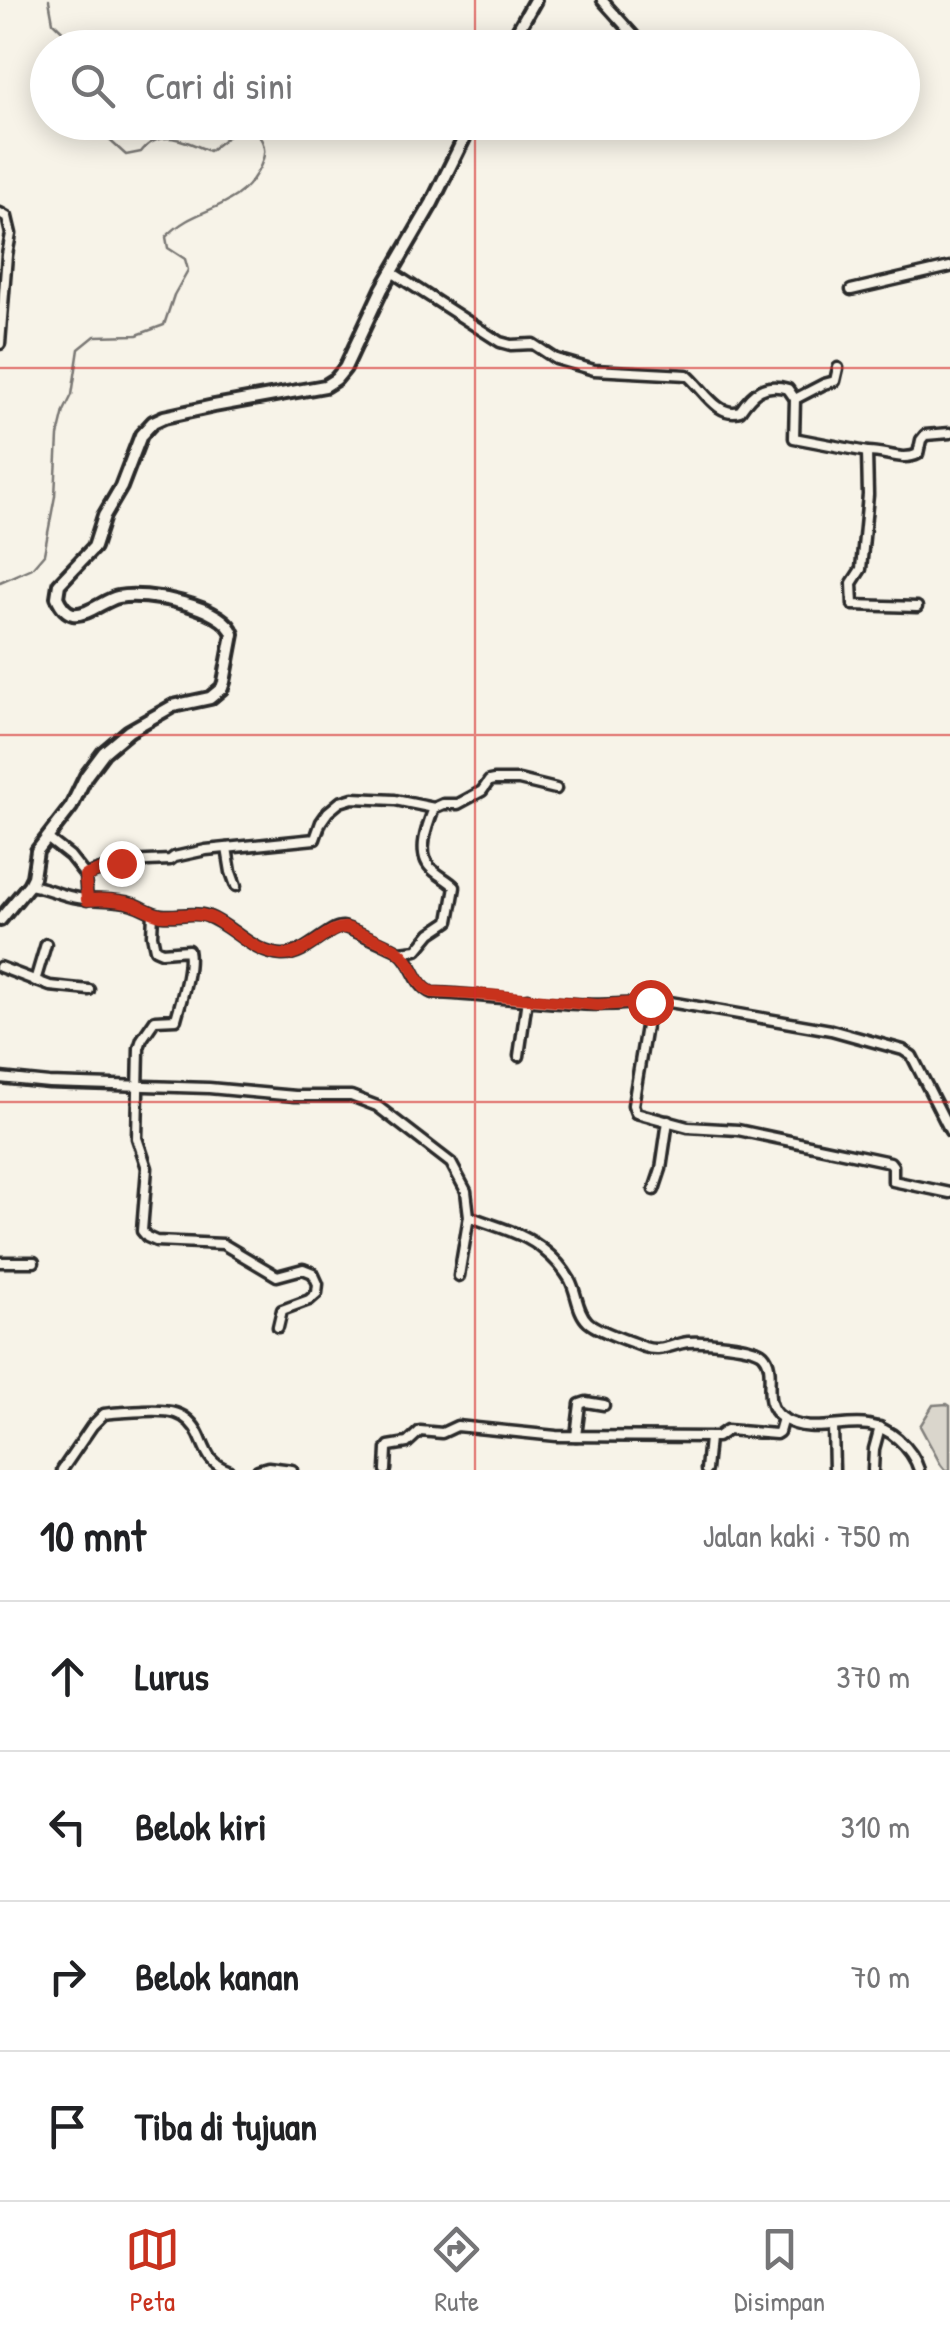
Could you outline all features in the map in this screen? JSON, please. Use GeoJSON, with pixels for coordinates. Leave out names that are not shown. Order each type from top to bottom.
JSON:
{"type":"FeatureCollection","features":[{"type":"Feature","properties":{"kind":"main road"},"geometry":{"type":"LineString","coordinates":[[518,30],[535,0]]}},
{"type":"Feature","properties":{"kind":"main road"},"geometry":{"type":"LineString","coordinates":[[0,920],[28,886],[37,851],[71,807],[86,776],[104,752],[129,731],[173,706],[214,695],[222,688],[232,645],[232,630],[227,623],[188,602],[152,596],[117,597],[73,614],[57,598],[57,588],[63,579],[94,547],[141,435],[149,425],[175,414],[331,384],[345,368],[382,289],[462,140]]}},
{"type":"Feature","properties":{"kind":"street"},"geometry":{"type":"LineString","coordinates":[[602,0],[629,30]]}},
{"type":"Feature","properties":{"kind":"street"},"geometry":{"type":"LineString","coordinates":[[0,213],[7,217],[11,234],[0,344]]}},
{"type":"Feature","properties":{"kind":"street"},"geometry":{"type":"LineString","coordinates":[[851,290],[950,268]]}},
{"type":"Feature","properties":{"kind":"street"},"geometry":{"type":"LineString","coordinates":[[392,273],[504,344],[533,344],[556,359],[594,370],[687,375],[728,413],[740,411],[750,396],[765,387],[788,389],[795,399],[794,438],[911,457],[918,454],[925,435],[950,433]]}},
{"type":"Feature","properties":{"kind":"street"},"geometry":{"type":"LineString","coordinates":[[795,399],[835,381],[838,368]]}},
{"type":"Feature","properties":{"kind":"street"},"geometry":{"type":"LineString","coordinates":[[867,452],[868,495],[861,569],[852,583],[852,602],[856,606],[917,608]]}},
{"type":"Feature","properties":{"kind":"street"},"geometry":{"type":"LineString","coordinates":[[85,876],[126,862],[170,860],[188,853],[315,839],[324,817],[340,802],[353,798],[395,800],[434,808],[458,804],[482,792],[494,780],[519,780],[556,788]]}},
{"type":"Feature","properties":{"kind":"street"},"geometry":{"type":"LineString","coordinates":[[28,886],[87,900],[134,904],[164,916],[210,917],[278,955],[297,952],[340,927],[400,952],[417,950],[451,917],[455,888],[430,867],[425,856],[434,808]]}},
{"type":"Feature","properties":{"kind":"street"},"geometry":{"type":"LineString","coordinates":[[46,838],[70,856],[85,876],[87,900]]}},
{"type":"Feature","properties":{"kind":"street"},"geometry":{"type":"LineString","coordinates":[[227,848],[236,886]]}},
{"type":"Feature","properties":{"kind":"street"},"geometry":{"type":"LineString","coordinates":[[153,913],[155,949],[189,950],[190,964],[176,1019],[157,1019],[140,1043],[137,1138],[147,1168],[141,1226],[144,1234],[162,1242],[222,1244],[276,1276],[303,1269],[313,1273],[317,1293],[310,1300],[282,1310],[278,1327]]}},
{"type":"Feature","properties":{"kind":"street"},"geometry":{"type":"LineString","coordinates":[[36,980],[46,944]]}},
{"type":"Feature","properties":{"kind":"street"},"geometry":{"type":"LineString","coordinates":[[400,952],[424,989],[432,992],[597,1005],[658,1000],[831,1030],[903,1050],[917,1063],[950,1131]]}},
{"type":"Feature","properties":{"kind":"street"},"geometry":{"type":"LineString","coordinates":[[0,967],[57,988],[89,990]]}},
{"type":"Feature","properties":{"kind":"street"},"geometry":{"type":"LineString","coordinates":[[519,1056],[528,999]]}},
{"type":"Feature","properties":{"kind":"street"},"geometry":{"type":"LineString","coordinates":[[650,1002],[633,1109],[638,1114],[688,1127],[738,1130],[890,1162],[893,1181],[950,1193]]}},
{"type":"Feature","properties":{"kind":"street"},"geometry":{"type":"LineString","coordinates":[[0,1078],[351,1096],[377,1106],[451,1164],[466,1191],[469,1216],[459,1276]]}},
{"type":"Feature","properties":{"kind":"street"},"geometry":{"type":"LineString","coordinates":[[654,1190],[668,1120]]}},
{"type":"Feature","properties":{"kind":"street"},"geometry":{"type":"LineString","coordinates":[[469,1216],[532,1240],[549,1254],[569,1278],[582,1314],[590,1324],[659,1350],[690,1342],[752,1348],[768,1364],[768,1393],[772,1406],[783,1418],[806,1427],[880,1426],[907,1448],[920,1470]]}},
{"type":"Feature","properties":{"kind":"street"},"geometry":{"type":"LineString","coordinates":[[0,1262],[34,1262]]}},
{"type":"Feature","properties":{"kind":"street"},"geometry":{"type":"LineString","coordinates":[[576,1436],[580,1404],[604,1406]]}},
{"type":"Feature","properties":{"kind":"street"},"geometry":{"type":"LineString","coordinates":[[62,1470],[104,1414],[164,1410],[182,1415],[198,1430],[209,1459],[228,1470]]}},
{"type":"Feature","properties":{"kind":"street"},"geometry":{"type":"LineString","coordinates":[[386,1470],[389,1446],[407,1443],[420,1431],[442,1433],[457,1426],[556,1436],[708,1438],[727,1430],[776,1434],[783,1418]]}},
{"type":"Feature","properties":{"kind":"street"},"geometry":{"type":"LineString","coordinates":[[833,1426],[834,1470]]}},
{"type":"Feature","properties":{"kind":"street"},"geometry":{"type":"LineString","coordinates":[[873,1470],[880,1426]]}},
{"type":"Feature","properties":{"kind":"street"},"geometry":{"type":"LineString","coordinates":[[706,1470],[708,1438]]}},
{"type":"Feature","properties":{"kind":"street"},"geometry":{"type":"LineString","coordinates":[[258,1470],[292,1470]]}},
{"type":"Feature","properties":{"kind":"shaded area"},"geometry":{"type":"Polygon","coordinates":[[[947,1404],[950,1470],[941,1465],[920,1426],[933,1405],[947,1404]]]}},
{"type":"Feature","properties":{"kind":"waterway"},"geometry":{"type":"LineString","coordinates":[[49,0],[53,22],[61,30]]}},
{"type":"Feature","properties":{"kind":"waterway"},"geometry":{"type":"LineString","coordinates":[[109,140],[126,155],[141,152],[156,140]]}},
{"type":"Feature","properties":{"kind":"waterway"},"geometry":{"type":"LineString","coordinates":[[182,140],[209,151],[223,140]]}},
{"type":"Feature","properties":{"kind":"waterway"},"geometry":{"type":"LineString","coordinates":[[0,582],[32,568],[44,554],[55,496],[58,436],[72,395],[79,349],[95,336],[137,335],[164,325],[188,270],[185,259],[168,248],[166,237],[247,186],[264,156],[261,140]]}},
{"type":"Feature","properties":{"kind":"route"},"geometry":{"type":"LineString","coordinates":[[121,863],[85,876],[87,900],[134,904],[164,916],[210,917],[278,955],[297,952],[336,928],[346,927],[400,952],[424,989],[432,992],[597,1005],[650,1002]]}}]}
